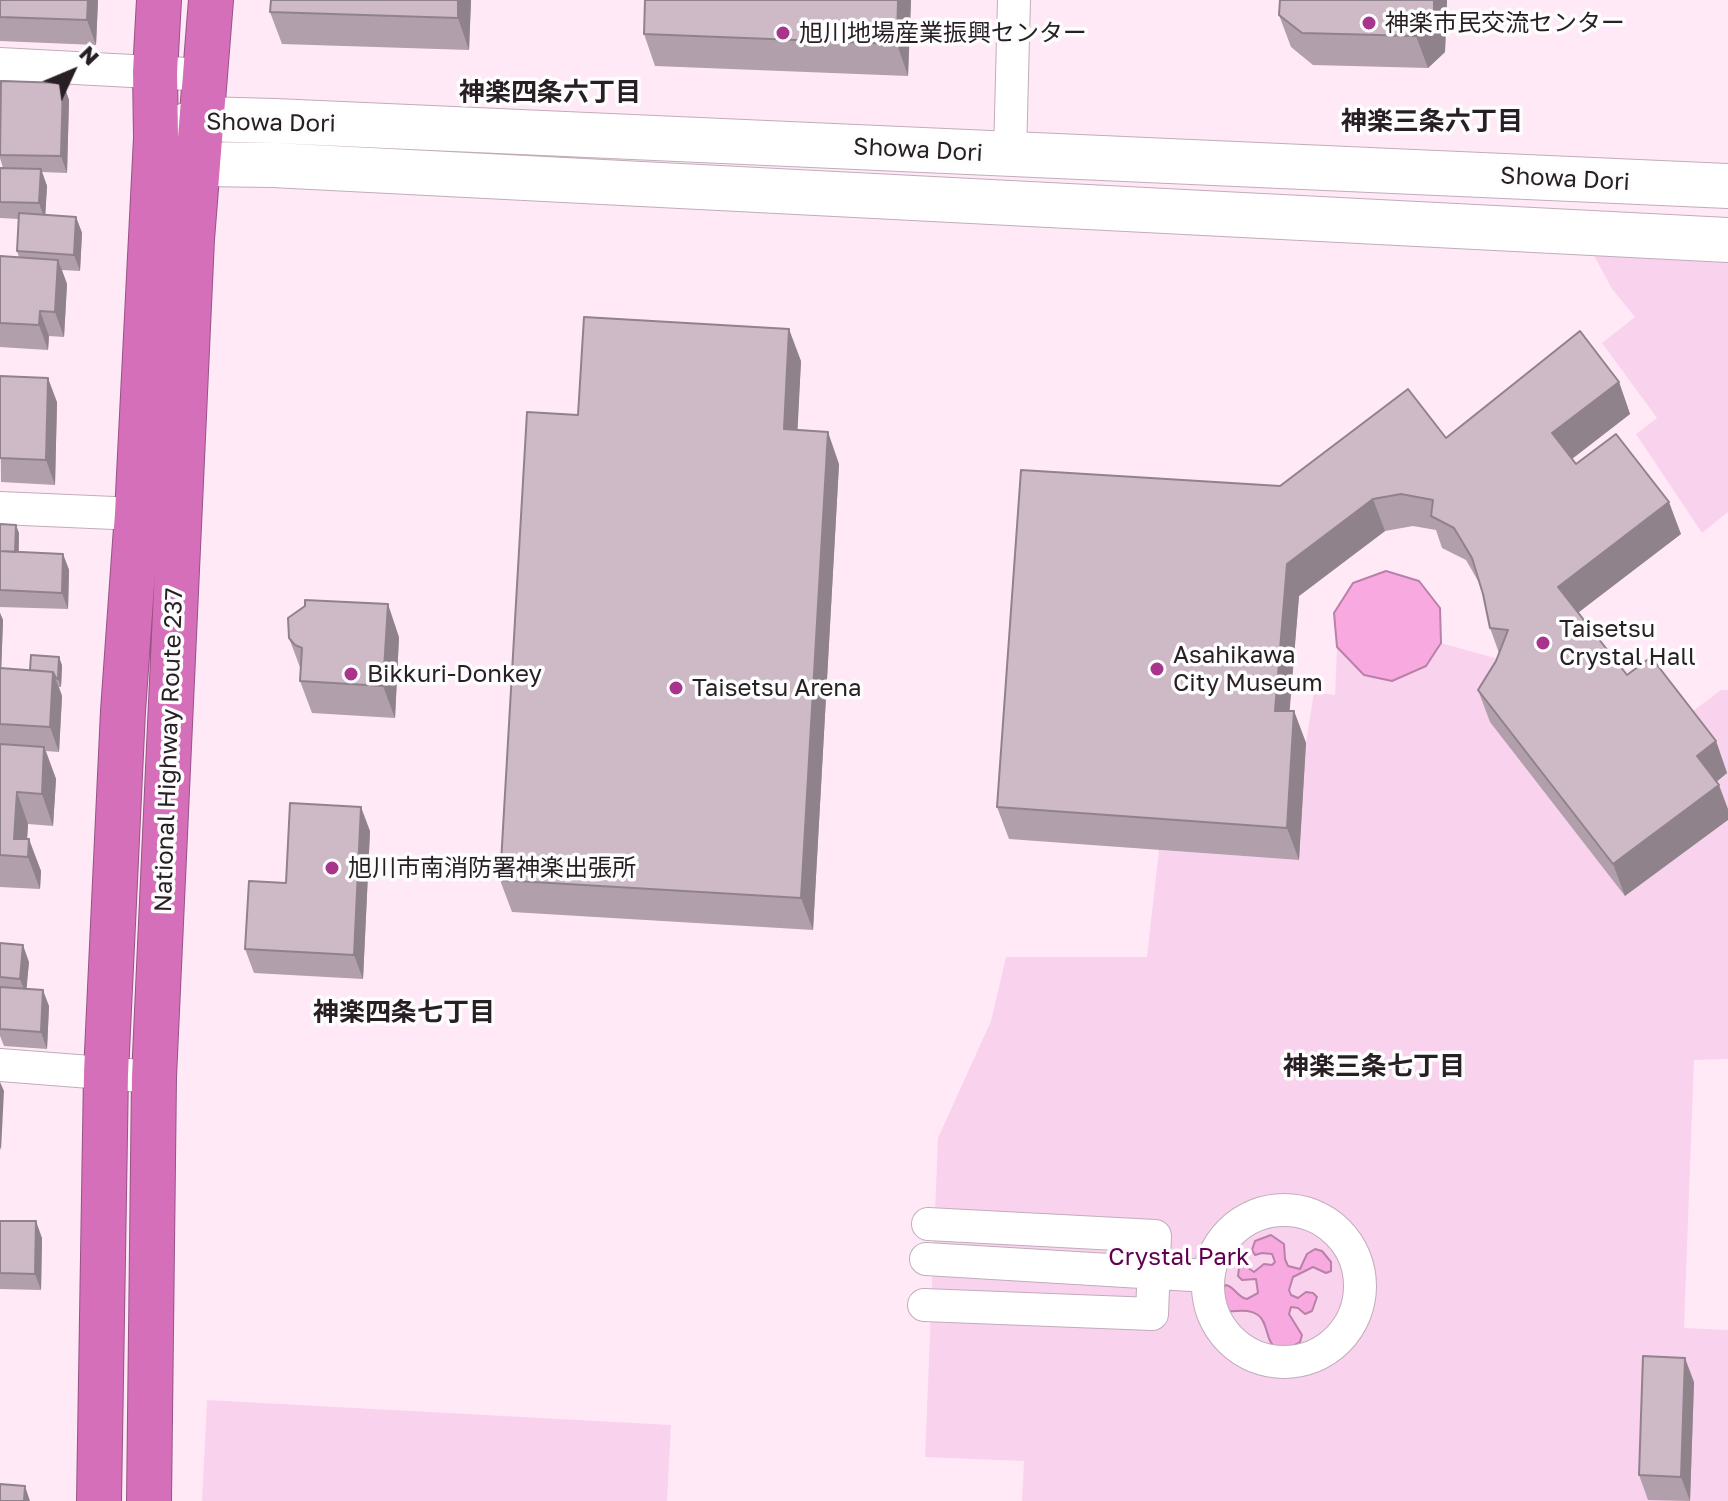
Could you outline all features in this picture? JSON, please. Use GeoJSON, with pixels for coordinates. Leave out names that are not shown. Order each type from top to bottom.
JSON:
{"type":"FeatureCollection","features":[{"type":"Feature","properties":{"kind":"highway","name":"National Highway Route 237"},"geometry":{"type":"LineString","coordinates":[[99,1501],[106,1073],[156,138],[155,72],[159,0]]}},
{"type":"Feature","properties":{"kind":"highway","name":"National Highway Route 237"},"geometry":{"type":"LineString","coordinates":[[149,1501],[154,1077],[191,271],[211,0]]}},
{"type":"Feature","properties":{"kind":"street"},"geometry":{"type":"LineString","coordinates":[[1010,154],[1014,0]]}},
{"type":"Feature","properties":{"kind":"street"},"geometry":{"type":"LineString","coordinates":[[0,64],[207,75]]}},
{"type":"Feature","properties":{"kind":"street","name":"Showa Dori"},"geometry":{"type":"LineString","coordinates":[[156,138],[201,119],[1728,186]]}},
{"type":"Feature","properties":{"kind":"street","name":"Showa Dori"},"geometry":{"type":"LineString","coordinates":[[156,138],[199,164],[273,165],[1728,240]]}},
{"type":"Feature","properties":{"kind":"street"},"geometry":{"type":"LineString","coordinates":[[0,508],[137,514]]}},
{"type":"Feature","properties":{"kind":"street"},"geometry":{"type":"LineString","coordinates":[[0,1065],[154,1077]]}},
{"type":"Feature","properties":{"kind":"street"},"geometry":{"type":"LineString","coordinates":[[1294,1210],[1319,1218],[1340,1234],[1355,1256],[1360,1282],[1357,1309],[1345,1332],[1326,1350],[1301,1361],[1275,1362],[1252,1355],[1232,1341],[1217,1322],[1209,1300],[1208,1276],[1215,1253],[1229,1233],[1247,1219],[1270,1211],[1294,1210]]}},
{"type":"Feature","properties":{"kind":"street"},"geometry":{"type":"LineString","coordinates":[[924,1305],[1152,1314],[1155,1236],[928,1224]]}},
{"type":"Feature","properties":{"kind":"street"},"geometry":{"type":"LineString","coordinates":[[926,1259],[1208,1276]]}},
{"type":"Feature","properties":{"kind":"green space"},"geometry":{"type":"Polygon","coordinates":[[[1592,252],[1728,257],[1728,512],[1702,533],[1636,434],[1657,418],[1602,343],[1635,317],[1612,289],[1592,252]]]}},
{"type":"Feature","properties":{"kind":"green space","name":"Crystal Park"},"geometry":{"type":"Polygon","coordinates":[[[1441,643],[1502,660],[1625,896],[1728,820],[1728,1059],[1694,1060],[1684,1328],[1728,1330],[1728,1501],[1022,1501],[1024,1461],[925,1457],[938,1138],[991,1021],[1006,957],[1147,957],[1159,850],[1299,860],[1306,743],[1314,692],[1335,695],[1337,647],[1364,675],[1426,666],[1441,643]]]}},
{"type":"Feature","properties":{"kind":"green space"},"geometry":{"type":"Polygon","coordinates":[[[1721,690],[1728,690],[1728,814],[1709,788],[1727,773],[1685,717],[1721,690]]]}},
{"type":"Feature","properties":{"kind":"green space"},"geometry":{"type":"Polygon","coordinates":[[[207,1400],[671,1425],[667,1501],[202,1501],[207,1400]]]}},
{"type":"Feature","properties":{"kind":"shaded area"},"geometry":{"type":"Polygon","coordinates":[[[1386,571],[1419,581],[1440,608],[1441,643],[1426,666],[1392,681],[1364,675],[1337,647],[1334,613],[1353,583],[1386,571]]]}},
{"type":"Feature","properties":{"kind":"shaded area"},"geometry":{"type":"Polygon","coordinates":[[[1271,1235],[1284,1244],[1288,1266],[1300,1269],[1307,1254],[1315,1249],[1322,1251],[1331,1262],[1331,1271],[1326,1273],[1313,1267],[1293,1277],[1289,1290],[1291,1295],[1298,1298],[1306,1292],[1317,1297],[1312,1311],[1305,1314],[1291,1307],[1289,1314],[1302,1335],[1300,1342],[1279,1349],[1270,1341],[1263,1320],[1258,1315],[1246,1311],[1226,1311],[1219,1300],[1220,1291],[1226,1285],[1247,1299],[1258,1293],[1256,1279],[1242,1280],[1238,1276],[1239,1268],[1244,1265],[1254,1272],[1264,1264],[1272,1265],[1275,1262],[1272,1254],[1255,1255],[1252,1250],[1255,1241],[1271,1235]]]}},
{"type":"Feature","properties":{"kind":"building"},"geometry":{"type":"Polygon","coordinates":[[[0,0],[88,0],[87,20],[0,17],[0,0]]]}},
{"type":"Feature","properties":{"kind":"building"},"geometry":{"type":"Polygon","coordinates":[[[271,0],[458,0],[458,18],[270,12],[271,0]]]}},
{"type":"Feature","properties":{"kind":"building"},"geometry":{"type":"Polygon","coordinates":[[[645,0],[898,0],[897,44],[644,34],[645,0]]]}},
{"type":"Feature","properties":{"kind":"building"},"geometry":{"type":"Polygon","coordinates":[[[1280,0],[1434,0],[1434,20],[1416,36],[1302,33],[1279,15],[1280,0]]]}},
{"type":"Feature","properties":{"kind":"building"},"geometry":{"type":"Polygon","coordinates":[[[1,81],[63,83],[61,156],[0,155],[1,81]]]}},
{"type":"Feature","properties":{"kind":"building"},"geometry":{"type":"Polygon","coordinates":[[[0,168],[41,169],[39,203],[0,202],[0,168]]]}},
{"type":"Feature","properties":{"kind":"building"},"geometry":{"type":"Polygon","coordinates":[[[19,213],[76,217],[74,255],[17,251],[19,213]]]}},
{"type":"Feature","properties":{"kind":"building"},"geometry":{"type":"Polygon","coordinates":[[[0,256],[58,260],[55,312],[40,311],[39,325],[0,323],[0,256]]]}},
{"type":"Feature","properties":{"kind":"building","name":"Taisetsu Arena"},"geometry":{"type":"Polygon","coordinates":[[[584,317],[789,329],[784,429],[828,432],[801,898],[500,880],[527,412],[578,415],[584,317]]]}},
{"type":"Feature","properties":{"kind":"building"},"geometry":{"type":"Polygon","coordinates":[[[1580,331],[1619,382],[1552,433],[1576,464],[1616,434],[1669,502],[1558,587],[1627,675],[1651,657],[1716,741],[1697,756],[1719,785],[1613,864],[1478,690],[1496,661],[1508,630],[1490,628],[1472,558],[1454,528],[1431,516],[1433,500],[1401,494],[1373,499],[1287,564],[1275,711],[1294,711],[1287,828],[997,807],[1021,470],[1280,486],[1408,389],[1446,438],[1580,331]]]}},
{"type":"Feature","properties":{"kind":"building"},"geometry":{"type":"Polygon","coordinates":[[[0,376],[48,378],[46,460],[0,458],[0,376]]]}},
{"type":"Feature","properties":{"kind":"building"},"geometry":{"type":"Polygon","coordinates":[[[0,524],[16,525],[15,552],[0,551],[0,524]]]}},
{"type":"Feature","properties":{"kind":"building"},"geometry":{"type":"Polygon","coordinates":[[[0,551],[63,554],[62,593],[0,590],[0,551]]]}},
{"type":"Feature","properties":{"kind":"building"},"geometry":{"type":"Polygon","coordinates":[[[305,600],[388,604],[383,686],[300,681],[302,648],[289,638],[288,618],[305,606],[305,600]]]}},
{"type":"Feature","properties":{"kind":"building"},"geometry":{"type":"Polygon","coordinates":[[[31,655],[59,657],[58,679],[53,672],[30,670],[31,655]]]}},
{"type":"Feature","properties":{"kind":"building"},"geometry":{"type":"Polygon","coordinates":[[[0,668],[53,672],[50,727],[0,724],[0,668]]]}},
{"type":"Feature","properties":{"kind":"building"},"geometry":{"type":"Polygon","coordinates":[[[0,744],[44,747],[42,794],[17,792],[14,839],[29,839],[28,857],[0,855],[0,744]]]}},
{"type":"Feature","properties":{"kind":"building","name":"旭川市南消防署神楽出張所"},"geometry":{"type":"Polygon","coordinates":[[[290,803],[361,807],[354,955],[245,949],[249,881],[286,883],[290,803]]]}},
{"type":"Feature","properties":{"kind":"building"},"geometry":{"type":"Polygon","coordinates":[[[0,943],[23,945],[20,979],[0,977],[0,943]]]}},
{"type":"Feature","properties":{"kind":"building"},"geometry":{"type":"Polygon","coordinates":[[[0,987],[43,990],[41,1032],[0,1029],[0,987]]]}},
{"type":"Feature","properties":{"kind":"building"},"geometry":{"type":"Polygon","coordinates":[[[0,1221],[36,1221],[35,1274],[0,1273],[0,1221]]]}},
{"type":"Feature","properties":{"kind":"building"},"geometry":{"type":"Polygon","coordinates":[[[1643,1356],[1685,1358],[1681,1477],[1639,1475],[1643,1356]]]}},
{"type":"Feature","properties":{"kind":"building"},"geometry":{"type":"Polygon","coordinates":[[[0,1484],[25,1486],[24,1501],[0,1501],[0,1484]]]}},
{"type":"Feature","properties":{"kind":"place","name":"神楽市民交流センター"},"geometry":{"type":"Point","coordinates":[1369,23]}},
{"type":"Feature","properties":{"kind":"place","name":"旭川地場産業振興センター"},"geometry":{"type":"Point","coordinates":[783,33]}},
{"type":"Feature","properties":{"kind":"place","name":"Taisetsu Crystal Hall"},"geometry":{"type":"Point","coordinates":[1543,643]}},
{"type":"Feature","properties":{"kind":"place","name":"Asahikawa City Museum"},"geometry":{"type":"Point","coordinates":[1157,669]}},
{"type":"Feature","properties":{"kind":"place","name":"Bikkuri-Donkey"},"geometry":{"type":"Point","coordinates":[351,674]}},
{"type":"Feature","properties":{"kind":"place","name":"Taisetsu Arena"},"geometry":{"type":"Point","coordinates":[676,688]}},
{"type":"Feature","properties":{"kind":"place","name":"旭川市南消防署神楽出張所"},"geometry":{"type":"Point","coordinates":[332,868]}},
{"type":"Feature","properties":{"kind":"district","name":"神楽四条六丁目"},"geometry":{"type":"Point","coordinates":[550,93]}},
{"type":"Feature","properties":{"kind":"district","name":"神楽三条六丁目"},"geometry":{"type":"Point","coordinates":[1432,122]}},
{"type":"Feature","properties":{"kind":"district","name":"神楽四条七丁目"},"geometry":{"type":"Point","coordinates":[404,1013]}},
{"type":"Feature","properties":{"kind":"district","name":"神楽三条七丁目"},"geometry":{"type":"Point","coordinates":[1374,1067]}}]}
